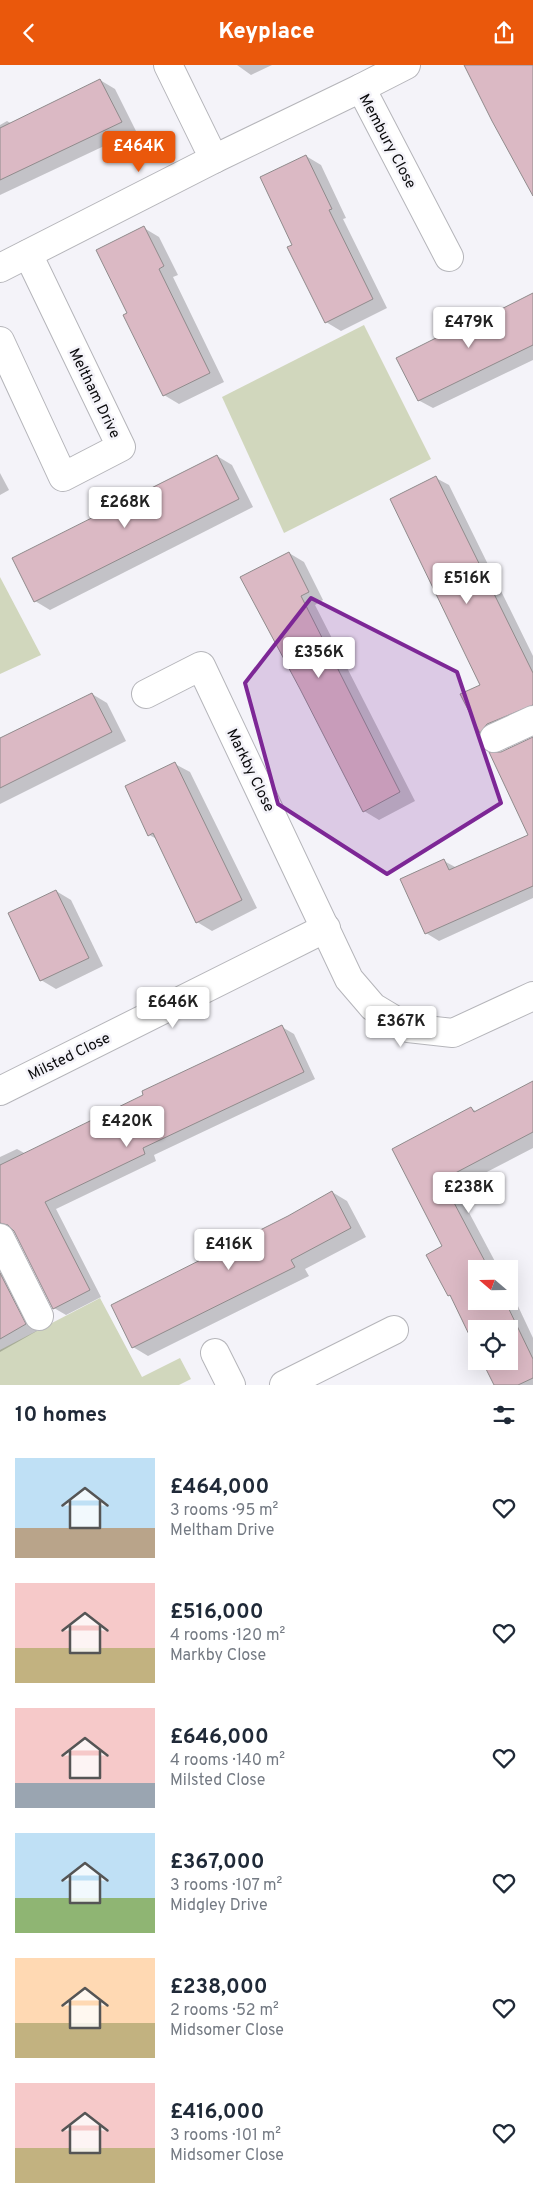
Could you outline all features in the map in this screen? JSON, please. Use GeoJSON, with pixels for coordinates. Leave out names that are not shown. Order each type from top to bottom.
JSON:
{"type":"FeatureCollection","features":[{"type":"Feature","properties":{"kind":"street"},"geometry":{"type":"LineString","coordinates":[[0,268],[214,159],[168,65]]}},
{"type":"Feature","properties":{"kind":"street"},"geometry":{"type":"LineString","coordinates":[[361,88],[406,65]]}},
{"type":"Feature","properties":{"kind":"street","name":"Membury Close"},"geometry":{"type":"LineString","coordinates":[[214,159],[361,88],[449,257]]}},
{"type":"Feature","properties":{"kind":"street","name":"Meltham Drive"},"geometry":{"type":"LineString","coordinates":[[0,341],[63,477],[121,447],[28,254]]}},
{"type":"Feature","properties":{"kind":"street","name":"Markby Close"},"geometry":{"type":"LineString","coordinates":[[146,694],[201,666],[326,928]]}},
{"type":"Feature","properties":{"kind":"street"},"geometry":{"type":"LineString","coordinates":[[494,738],[533,720]]}},
{"type":"Feature","properties":{"kind":"street"},"geometry":{"type":"LineString","coordinates":[[326,928],[349,979],[373,1007],[408,1028],[453,1033],[533,996]]}},
{"type":"Feature","properties":{"kind":"street","name":"Milsted Close"},"geometry":{"type":"LineString","coordinates":[[0,1091],[326,928]]}},
{"type":"Feature","properties":{"kind":"street"},"geometry":{"type":"LineString","coordinates":[[0,1238],[39,1316]]}},
{"type":"Feature","properties":{"kind":"street"},"geometry":{"type":"LineString","coordinates":[[284,1385],[394,1331]]}},
{"type":"Feature","properties":{"kind":"street"},"geometry":{"type":"LineString","coordinates":[[215,1353],[231,1385]]}},
{"type":"Feature","properties":{"kind":"highlighted area"},"geometry":{"type":"Polygon","coordinates":[[[311,598],[457,672],[501,803],[387,874],[278,804],[245,683],[311,598]]]}},
{"type":"Feature","properties":{"kind":"green space"},"geometry":{"type":"Polygon","coordinates":[[[364,325],[431,459],[284,533],[222,397],[364,325]]]}},
{"type":"Feature","properties":{"kind":"green space"},"geometry":{"type":"Polygon","coordinates":[[[0,577],[41,655],[0,674],[0,577]]]}},
{"type":"Feature","properties":{"kind":"green space"},"geometry":{"type":"Polygon","coordinates":[[[100,1298],[142,1377],[180,1358],[191,1379],[179,1385],[0,1385],[0,1350],[100,1298]]]}},
{"type":"Feature","properties":{"kind":"building"},"geometry":{"type":"Polygon","coordinates":[[[464,65],[533,65],[533,196],[492,121],[464,65]]]}},
{"type":"Feature","properties":{"kind":"building"},"geometry":{"type":"Polygon","coordinates":[[[100,79],[122,122],[0,180],[0,128],[100,79]]]}},
{"type":"Feature","properties":{"kind":"building"},"geometry":{"type":"Polygon","coordinates":[[[306,155],[332,209],[329,210],[373,299],[325,323],[287,247],[292,245],[260,177],[306,155]]]}},
{"type":"Feature","properties":{"kind":"building"},"geometry":{"type":"Polygon","coordinates":[[[144,226],[164,266],[159,269],[210,373],[163,396],[123,315],[127,313],[96,250],[144,226]]]}},
{"type":"Feature","properties":{"kind":"building"},"geometry":{"type":"Polygon","coordinates":[[[533,293],[533,345],[418,401],[396,358],[448,332],[450,335],[533,293]]]}},
{"type":"Feature","properties":{"kind":"building"},"geometry":{"type":"Polygon","coordinates":[[[217,455],[239,499],[34,602],[12,558],[217,455]]]}},
{"type":"Feature","properties":{"kind":"building"},"geometry":{"type":"Polygon","coordinates":[[[436,476],[533,673],[533,705],[487,724],[480,733],[460,694],[480,685],[390,499],[436,476]]]}},
{"type":"Feature","properties":{"kind":"building"},"geometry":{"type":"Polygon","coordinates":[[[289,552],[309,592],[301,596],[400,792],[363,812],[240,577],[289,552]]]}},
{"type":"Feature","properties":{"kind":"building"},"geometry":{"type":"Polygon","coordinates":[[[92,693],[112,732],[0,788],[0,738],[92,693]]]}},
{"type":"Feature","properties":{"kind":"building"},"geometry":{"type":"Polygon","coordinates":[[[533,737],[533,886],[425,934],[400,879],[444,859],[449,870],[528,835],[489,752],[501,752],[533,737]]]}},
{"type":"Feature","properties":{"kind":"building"},"geometry":{"type":"Polygon","coordinates":[[[175,762],[242,900],[196,923],[153,833],[148,836],[125,786],[175,762]]]}},
{"type":"Feature","properties":{"kind":"building"},"geometry":{"type":"Polygon","coordinates":[[[56,890],[89,958],[40,981],[8,913],[56,890]]]}},
{"type":"Feature","properties":{"kind":"building"},"geometry":{"type":"Polygon","coordinates":[[[282,1025],[304,1072],[143,1148],[145,1154],[45,1202],[90,1290],[53,1309],[14,1231],[8,1225],[0,1223],[0,1165],[143,1095],[142,1091],[282,1025]]]}},
{"type":"Feature","properties":{"kind":"building"},"geometry":{"type":"Polygon","coordinates":[[[533,1081],[533,1132],[442,1180],[484,1260],[468,1260],[468,1310],[509,1310],[514,1320],[468,1320],[468,1332],[450,1295],[448,1296],[426,1255],[442,1246],[392,1149],[471,1107],[474,1112],[533,1081]]]}},
{"type":"Feature","properties":{"kind":"building"},"geometry":{"type":"Polygon","coordinates":[[[332,1191],[351,1228],[291,1260],[295,1267],[132,1348],[111,1305],[288,1216],[332,1191]]]}},
{"type":"Feature","properties":{"kind":"building"},"geometry":{"type":"Polygon","coordinates":[[[0,1273],[26,1324],[0,1339],[0,1273]]]}},
{"type":"Feature","properties":{"kind":"building"},"geometry":{"type":"Polygon","coordinates":[[[518,1328],[533,1359],[533,1378],[518,1385],[494,1385],[486,1370],[518,1370],[518,1328]]]}}]}
